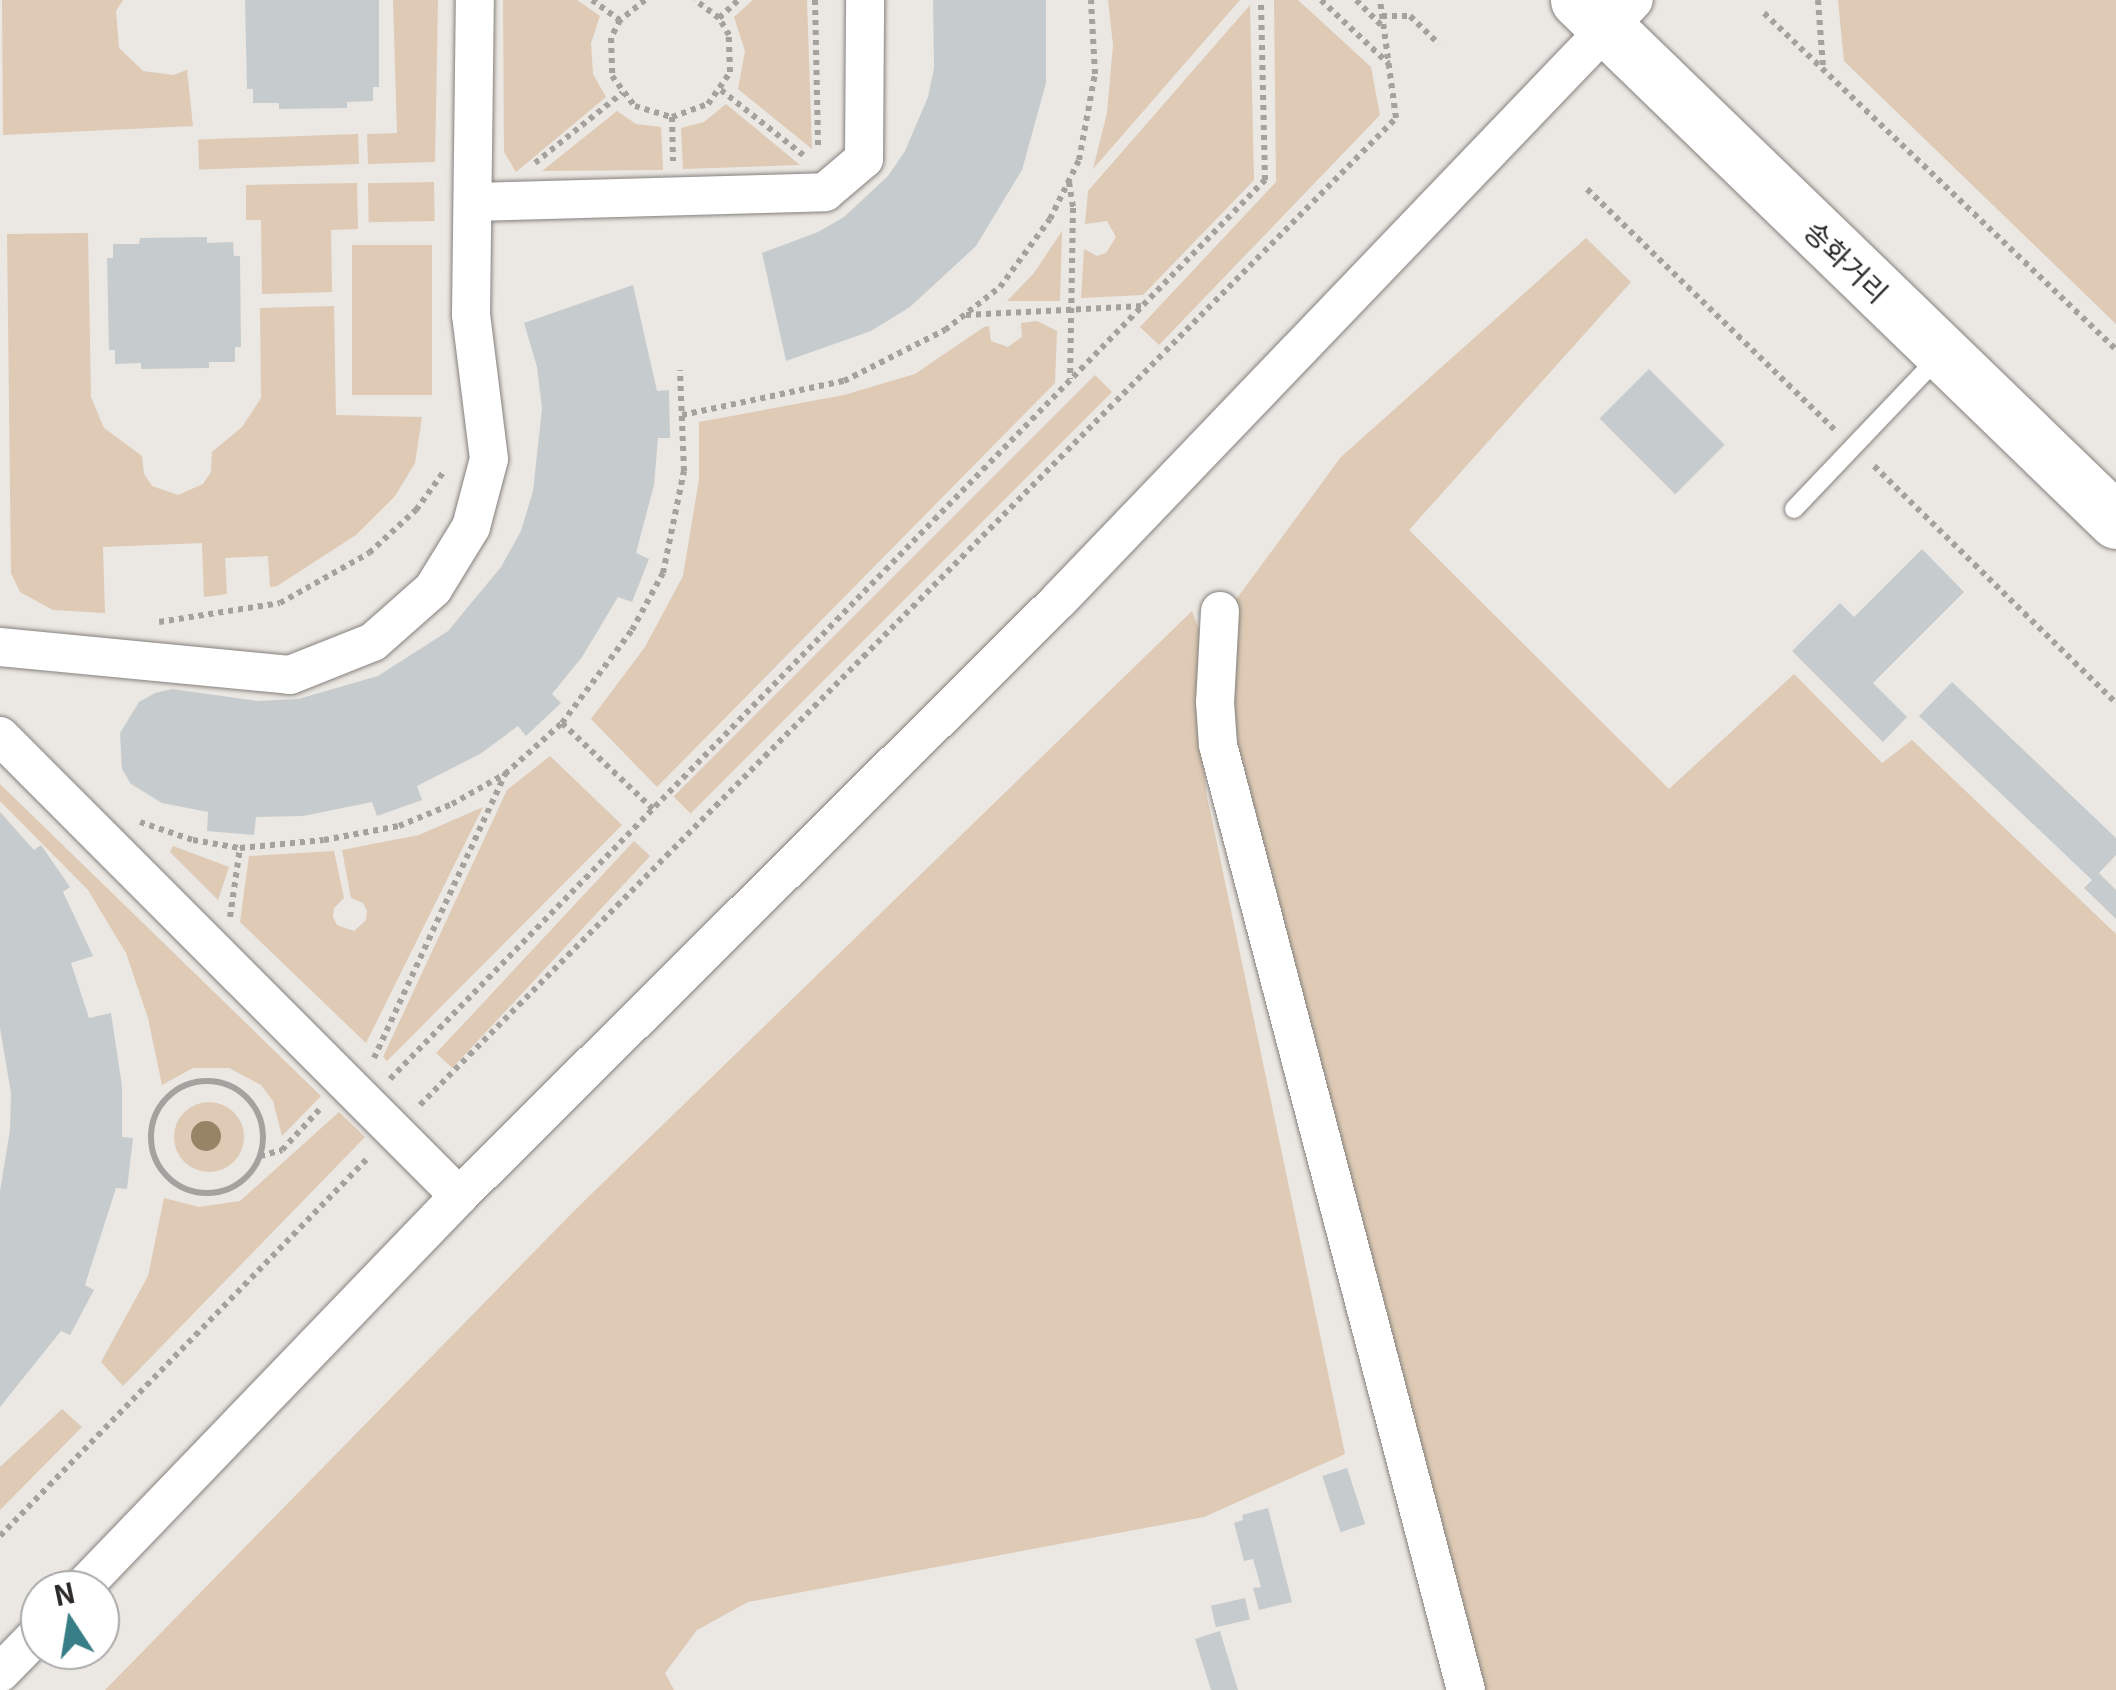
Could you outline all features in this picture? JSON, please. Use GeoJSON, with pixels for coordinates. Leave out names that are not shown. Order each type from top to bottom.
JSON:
{"type":"FeatureCollection","features":[{"type":"Feature","properties":{"kind":"main road","name":"송화거리"},"geometry":{"type":"LineString","coordinates":[[1606,9],[1943,353],[2116,521]]}},
{"type":"Feature","properties":{"kind":"street"},"geometry":{"type":"LineString","coordinates":[[0,647],[290,675],[373,642],[433,589],[471,527],[489,459],[471,315],[475,0]]}},
{"type":"Feature","properties":{"kind":"street"},"geometry":{"type":"LineString","coordinates":[[475,202],[825,192],[864,158],[865,0]]}},
{"type":"Feature","properties":{"kind":"street"},"geometry":{"type":"LineString","coordinates":[[99,1570],[458,1196],[1058,601],[1606,9]]}},
{"type":"Feature","properties":{"kind":"street"},"geometry":{"type":"LineString","coordinates":[[1220,611],[1215,702],[1218,745],[1466,1690]]}},
{"type":"Feature","properties":{"kind":"street"},"geometry":{"type":"LineString","coordinates":[[0,736],[350,1099],[394,1131],[458,1196]]}},
{"type":"Feature","properties":{"kind":"street"},"geometry":{"type":"LineString","coordinates":[[0,1673],[20,1652]]}},
{"type":"Feature","properties":{"kind":"lane"},"geometry":{"type":"LineString","coordinates":[[1794,508],[1943,353]]}},
{"type":"Feature","properties":{"kind":"path"},"geometry":{"type":"LineString","coordinates":[[592,0],[620,20]]}},
{"type":"Feature","properties":{"kind":"path"},"geometry":{"type":"LineString","coordinates":[[645,0],[620,20],[609,57],[622,93],[636,106],[672,117],[708,104],[722,90],[732,53],[720,18],[696,0]]}},
{"type":"Feature","properties":{"kind":"path"},"geometry":{"type":"LineString","coordinates":[[720,18],[738,0]]}},
{"type":"Feature","properties":{"kind":"path"},"geometry":{"type":"LineString","coordinates":[[722,90],[818,166],[814,0]]}},
{"type":"Feature","properties":{"kind":"path"},"geometry":{"type":"LineString","coordinates":[[682,415],[844,381],[945,330],[1000,288],[1050,219],[1079,160],[1095,74],[1091,0]]}},
{"type":"Feature","properties":{"kind":"path"},"geometry":{"type":"LineString","coordinates":[[260,1156],[262,1122],[254,1106],[227,1084],[192,1082],[176,1090],[155,1117],[151,1134],[160,1168],[188,1190],[223,1191],[239,1183],[260,1156],[282,1150],[350,1099],[653,809],[1265,180],[1261,0]]}},
{"type":"Feature","properties":{"kind":"path"},"geometry":{"type":"LineString","coordinates":[[1321,0],[1388,64]]}},
{"type":"Feature","properties":{"kind":"path"},"geometry":{"type":"LineString","coordinates":[[1356,0],[1384,28]]}},
{"type":"Feature","properties":{"kind":"path"},"geometry":{"type":"LineString","coordinates":[[0,1536],[394,1131],[1396,118],[1380,0]]}},
{"type":"Feature","properties":{"kind":"path"},"geometry":{"type":"LineString","coordinates":[[1818,0],[1823,67]]}},
{"type":"Feature","properties":{"kind":"path"},"geometry":{"type":"LineString","coordinates":[[1764,13],[2116,350]]}},
{"type":"Feature","properties":{"kind":"path"},"geometry":{"type":"LineString","coordinates":[[1382,16],[1410,16],[1439,44]]}},
{"type":"Feature","properties":{"kind":"path"},"geometry":{"type":"LineString","coordinates":[[530,167],[622,93]]}},
{"type":"Feature","properties":{"kind":"path"},"geometry":{"type":"LineString","coordinates":[[672,117],[673,179]]}},
{"type":"Feature","properties":{"kind":"path"},"geometry":{"type":"LineString","coordinates":[[1068,182],[1073,208],[1070,380]]}},
{"type":"Feature","properties":{"kind":"path"},"geometry":{"type":"LineString","coordinates":[[1588,189],[1838,433]]}},
{"type":"Feature","properties":{"kind":"path"},"geometry":{"type":"LineString","coordinates":[[965,315],[1143,306]]}},
{"type":"Feature","properties":{"kind":"path"},"geometry":{"type":"LineString","coordinates":[[138,821],[193,840],[240,848],[324,840],[399,826],[452,804],[504,774],[562,724],[632,630],[663,573],[684,472],[680,370]]}},
{"type":"Feature","properties":{"kind":"path"},"geometry":{"type":"LineString","coordinates":[[1866,459],[2116,703]]}},
{"type":"Feature","properties":{"kind":"path"},"geometry":{"type":"LineString","coordinates":[[155,622],[280,603],[369,553],[416,510],[449,464]]}},
{"type":"Feature","properties":{"kind":"path"},"geometry":{"type":"LineString","coordinates":[[562,724],[653,809]]}},
{"type":"Feature","properties":{"kind":"path"},"geometry":{"type":"LineString","coordinates":[[371,1064],[504,774]]}},
{"type":"Feature","properties":{"kind":"path"},"geometry":{"type":"LineString","coordinates":[[229,923],[240,848]]}},
{"type":"Feature","properties":{"kind":"shaded area"},"geometry":{"type":"Polygon","coordinates":[[[2,0],[123,0],[116,11],[119,48],[143,71],[173,75],[187,70],[193,126],[3,135],[2,0]]]}},
{"type":"Feature","properties":{"kind":"shaded area"},"geometry":{"type":"Polygon","coordinates":[[[393,0],[438,0],[435,162],[368,164],[367,134],[397,133],[393,0]]]}},
{"type":"Feature","properties":{"kind":"shaded area"},"geometry":{"type":"Polygon","coordinates":[[[503,0],[577,0],[600,16],[591,43],[593,74],[606,97],[516,172],[504,152],[503,0]]]}},
{"type":"Feature","properties":{"kind":"shaded area"},"geometry":{"type":"Polygon","coordinates":[[[753,0],[807,0],[812,149],[738,89],[745,51],[734,17],[753,0]]]}},
{"type":"Feature","properties":{"kind":"shaded area"},"geometry":{"type":"Polygon","coordinates":[[[1108,0],[1240,0],[1093,169],[1107,113],[1113,45],[1108,0]]]}},
{"type":"Feature","properties":{"kind":"shaded area"},"geometry":{"type":"Polygon","coordinates":[[[1274,0],[1298,0],[1371,67],[1380,115],[1159,345],[1140,327],[1276,182],[1274,0]]]}},
{"type":"Feature","properties":{"kind":"shaded area"},"geometry":{"type":"Polygon","coordinates":[[[1838,0],[2116,0],[2116,324],[1844,61],[1838,0]]]}},
{"type":"Feature","properties":{"kind":"shaded area"},"geometry":{"type":"Polygon","coordinates":[[[1250,5],[1254,180],[1143,295],[1081,298],[1084,249],[1097,256],[1106,253],[1116,237],[1107,221],[1085,224],[1088,191],[1250,5]]]}},
{"type":"Feature","properties":{"kind":"shaded area"},"geometry":{"type":"Polygon","coordinates":[[[726,104],[800,165],[683,169],[681,128],[704,122],[726,104]]]}},
{"type":"Feature","properties":{"kind":"shaded area"},"geometry":{"type":"Polygon","coordinates":[[[617,111],[636,124],[661,127],[663,170],[542,171],[617,111]]]}},
{"type":"Feature","properties":{"kind":"shaded area"},"geometry":{"type":"Polygon","coordinates":[[[358,134],[359,164],[199,170],[198,140],[358,134]]]}},
{"type":"Feature","properties":{"kind":"shaded area"},"geometry":{"type":"Polygon","coordinates":[[[434,182],[435,221],[369,222],[368,183],[434,182]]]}},
{"type":"Feature","properties":{"kind":"shaded area"},"geometry":{"type":"Polygon","coordinates":[[[357,183],[358,229],[331,230],[332,292],[262,294],[261,220],[246,220],[246,185],[357,183]]]}},
{"type":"Feature","properties":{"kind":"shaded area"},"geometry":{"type":"Polygon","coordinates":[[[1062,231],[1060,301],[1007,301],[1034,273],[1062,231]]]}},
{"type":"Feature","properties":{"kind":"shaded area"},"geometry":{"type":"Polygon","coordinates":[[[88,233],[91,397],[104,428],[142,456],[144,474],[152,486],[178,495],[203,484],[211,472],[212,452],[242,427],[261,398],[260,308],[334,306],[336,415],[422,417],[415,463],[395,496],[356,535],[277,586],[270,587],[268,556],[225,558],[227,594],[204,597],[202,543],[103,547],[105,613],[53,610],[20,592],[11,573],[7,234],[88,233]]]}},
{"type":"Feature","properties":{"kind":"shaded area"},"geometry":{"type":"Polygon","coordinates":[[[1586,238],[1631,282],[1409,530],[1669,789],[1794,674],[1882,763],[1912,740],[2116,934],[2116,1690],[1484,1690],[1231,726],[1232,605],[1341,457],[1586,238]]]}},
{"type":"Feature","properties":{"kind":"shaded area"},"geometry":{"type":"Polygon","coordinates":[[[352,245],[432,245],[432,395],[352,395],[352,245]]]}},
{"type":"Feature","properties":{"kind":"shaded area"},"geometry":{"type":"Polygon","coordinates":[[[1037,321],[1057,331],[1055,383],[657,787],[591,719],[645,647],[683,576],[699,479],[699,422],[844,395],[915,374],[984,327],[989,326],[991,341],[1008,347],[1022,337],[1021,323],[1037,321]]]}},
{"type":"Feature","properties":{"kind":"shaded area"},"geometry":{"type":"Polygon","coordinates":[[[1095,375],[1112,392],[691,813],[674,796],[1095,375]]]}},
{"type":"Feature","properties":{"kind":"shaded area"},"geometry":{"type":"Polygon","coordinates":[[[1192,611],[1201,635],[1197,703],[1207,796],[1345,1454],[1204,1517],[748,1602],[697,1630],[665,1673],[674,1690],[105,1690],[576,1209],[1192,611]]]}},
{"type":"Feature","properties":{"kind":"shaded area"},"geometry":{"type":"Polygon","coordinates":[[[550,756],[622,825],[387,1061],[383,1057],[507,790],[550,756]]]}},
{"type":"Feature","properties":{"kind":"shaded area"},"geometry":{"type":"Polygon","coordinates":[[[0,784],[321,1096],[282,1136],[273,1101],[261,1085],[229,1068],[193,1068],[162,1085],[148,1018],[126,953],[88,890],[0,801],[0,784]]]}},
{"type":"Feature","properties":{"kind":"shaded area"},"geometry":{"type":"Polygon","coordinates":[[[483,807],[366,1043],[240,922],[249,856],[334,851],[344,898],[334,908],[333,917],[337,925],[354,931],[366,920],[367,911],[363,903],[351,898],[342,850],[419,835],[483,807]]]}},
{"type":"Feature","properties":{"kind":"shaded area"},"geometry":{"type":"Polygon","coordinates":[[[634,841],[650,856],[452,1068],[436,1053],[634,841]]]}},
{"type":"Feature","properties":{"kind":"shaded area"},"geometry":{"type":"Polygon","coordinates":[[[173,846],[229,867],[218,900],[170,852],[173,846]]]}},
{"type":"Feature","properties":{"kind":"shaded area"},"geometry":{"type":"Polygon","coordinates":[[[209,1102],[234,1112],[244,1137],[234,1162],[209,1172],[184,1162],[174,1137],[184,1112],[209,1102]]]}},
{"type":"Feature","properties":{"kind":"shaded area"},"geometry":{"type":"Polygon","coordinates":[[[339,1112],[365,1137],[123,1386],[101,1362],[148,1276],[164,1198],[199,1207],[240,1201],[339,1112]]]}},
{"type":"Feature","properties":{"kind":"shaded area"},"geometry":{"type":"Polygon","coordinates":[[[62,1409],[82,1427],[0,1510],[0,1467],[62,1409]]]}},
{"type":"Feature","properties":{"kind":"building"},"geometry":{"type":"Polygon","coordinates":[[[245,0],[379,0],[379,87],[373,87],[373,101],[347,102],[347,108],[279,109],[279,103],[253,103],[253,89],[247,89],[245,0]]]}},
{"type":"Feature","properties":{"kind":"building"},"geometry":{"type":"Polygon","coordinates":[[[933,0],[1046,0],[1046,83],[1022,170],[976,246],[910,307],[871,331],[786,361],[762,253],[818,232],[844,217],[888,176],[905,151],[928,97],[934,68],[933,0]]]}},
{"type":"Feature","properties":{"kind":"building"},"geometry":{"type":"Polygon","coordinates":[[[207,237],[207,243],[233,242],[234,256],[240,256],[241,347],[235,347],[235,362],[209,362],[209,368],[141,369],[141,363],[115,364],[115,350],[109,350],[107,258],[113,258],[113,244],[139,244],[140,238],[207,237]]]}},
{"type":"Feature","properties":{"kind":"building"},"geometry":{"type":"Polygon","coordinates":[[[633,285],[657,391],[669,390],[670,438],[658,438],[654,485],[636,553],[649,559],[632,602],[618,597],[582,657],[552,694],[561,703],[526,736],[518,726],[480,754],[417,786],[422,800],[377,816],[372,802],[303,816],[256,817],[254,835],[207,831],[208,812],[162,803],[131,784],[122,769],[120,733],[139,702],[155,693],[172,689],[257,701],[298,699],[378,676],[448,631],[501,567],[521,531],[533,491],[542,409],[537,367],[524,323],[633,285]]]}},
{"type":"Feature","properties":{"kind":"building"},"geometry":{"type":"Polygon","coordinates":[[[1649,369],[1725,445],[1675,494],[1600,418],[1649,369]]]}},
{"type":"Feature","properties":{"kind":"building"},"geometry":{"type":"Polygon","coordinates":[[[1922,549],[1964,592],[1873,683],[1907,717],[1883,742],[1792,651],[1840,603],[1854,617],[1922,549]]]}},
{"type":"Feature","properties":{"kind":"building"},"geometry":{"type":"Polygon","coordinates":[[[1952,682],[2116,838],[2116,855],[2099,873],[2116,890],[2116,919],[2084,888],[2092,880],[1919,716],[1952,682]]]}},
{"type":"Feature","properties":{"kind":"building"},"geometry":{"type":"Polygon","coordinates":[[[0,812],[34,850],[41,845],[70,887],[63,892],[93,956],[71,963],[89,1018],[111,1013],[122,1086],[122,1137],[133,1138],[127,1189],[116,1188],[85,1285],[94,1290],[70,1335],[61,1331],[0,1407],[0,1191],[10,1130],[11,1093],[0,1028],[0,812]]]}},
{"type":"Feature","properties":{"kind":"building"},"geometry":{"type":"Polygon","coordinates":[[[1347,1468],[1365,1524],[1341,1532],[1322,1476],[1347,1468]]]}},
{"type":"Feature","properties":{"kind":"building"},"geometry":{"type":"Polygon","coordinates":[[[1268,1508],[1292,1602],[1259,1610],[1253,1588],[1261,1587],[1253,1559],[1244,1561],[1234,1523],[1243,1520],[1242,1515],[1268,1508]]]}},
{"type":"Feature","properties":{"kind":"building"},"geometry":{"type":"Polygon","coordinates":[[[1245,1598],[1250,1619],[1216,1627],[1211,1606],[1245,1598]]]}},
{"type":"Feature","properties":{"kind":"building"},"geometry":{"type":"Polygon","coordinates":[[[1220,1631],[1238,1690],[1211,1690],[1195,1639],[1220,1631]]]}}]}
